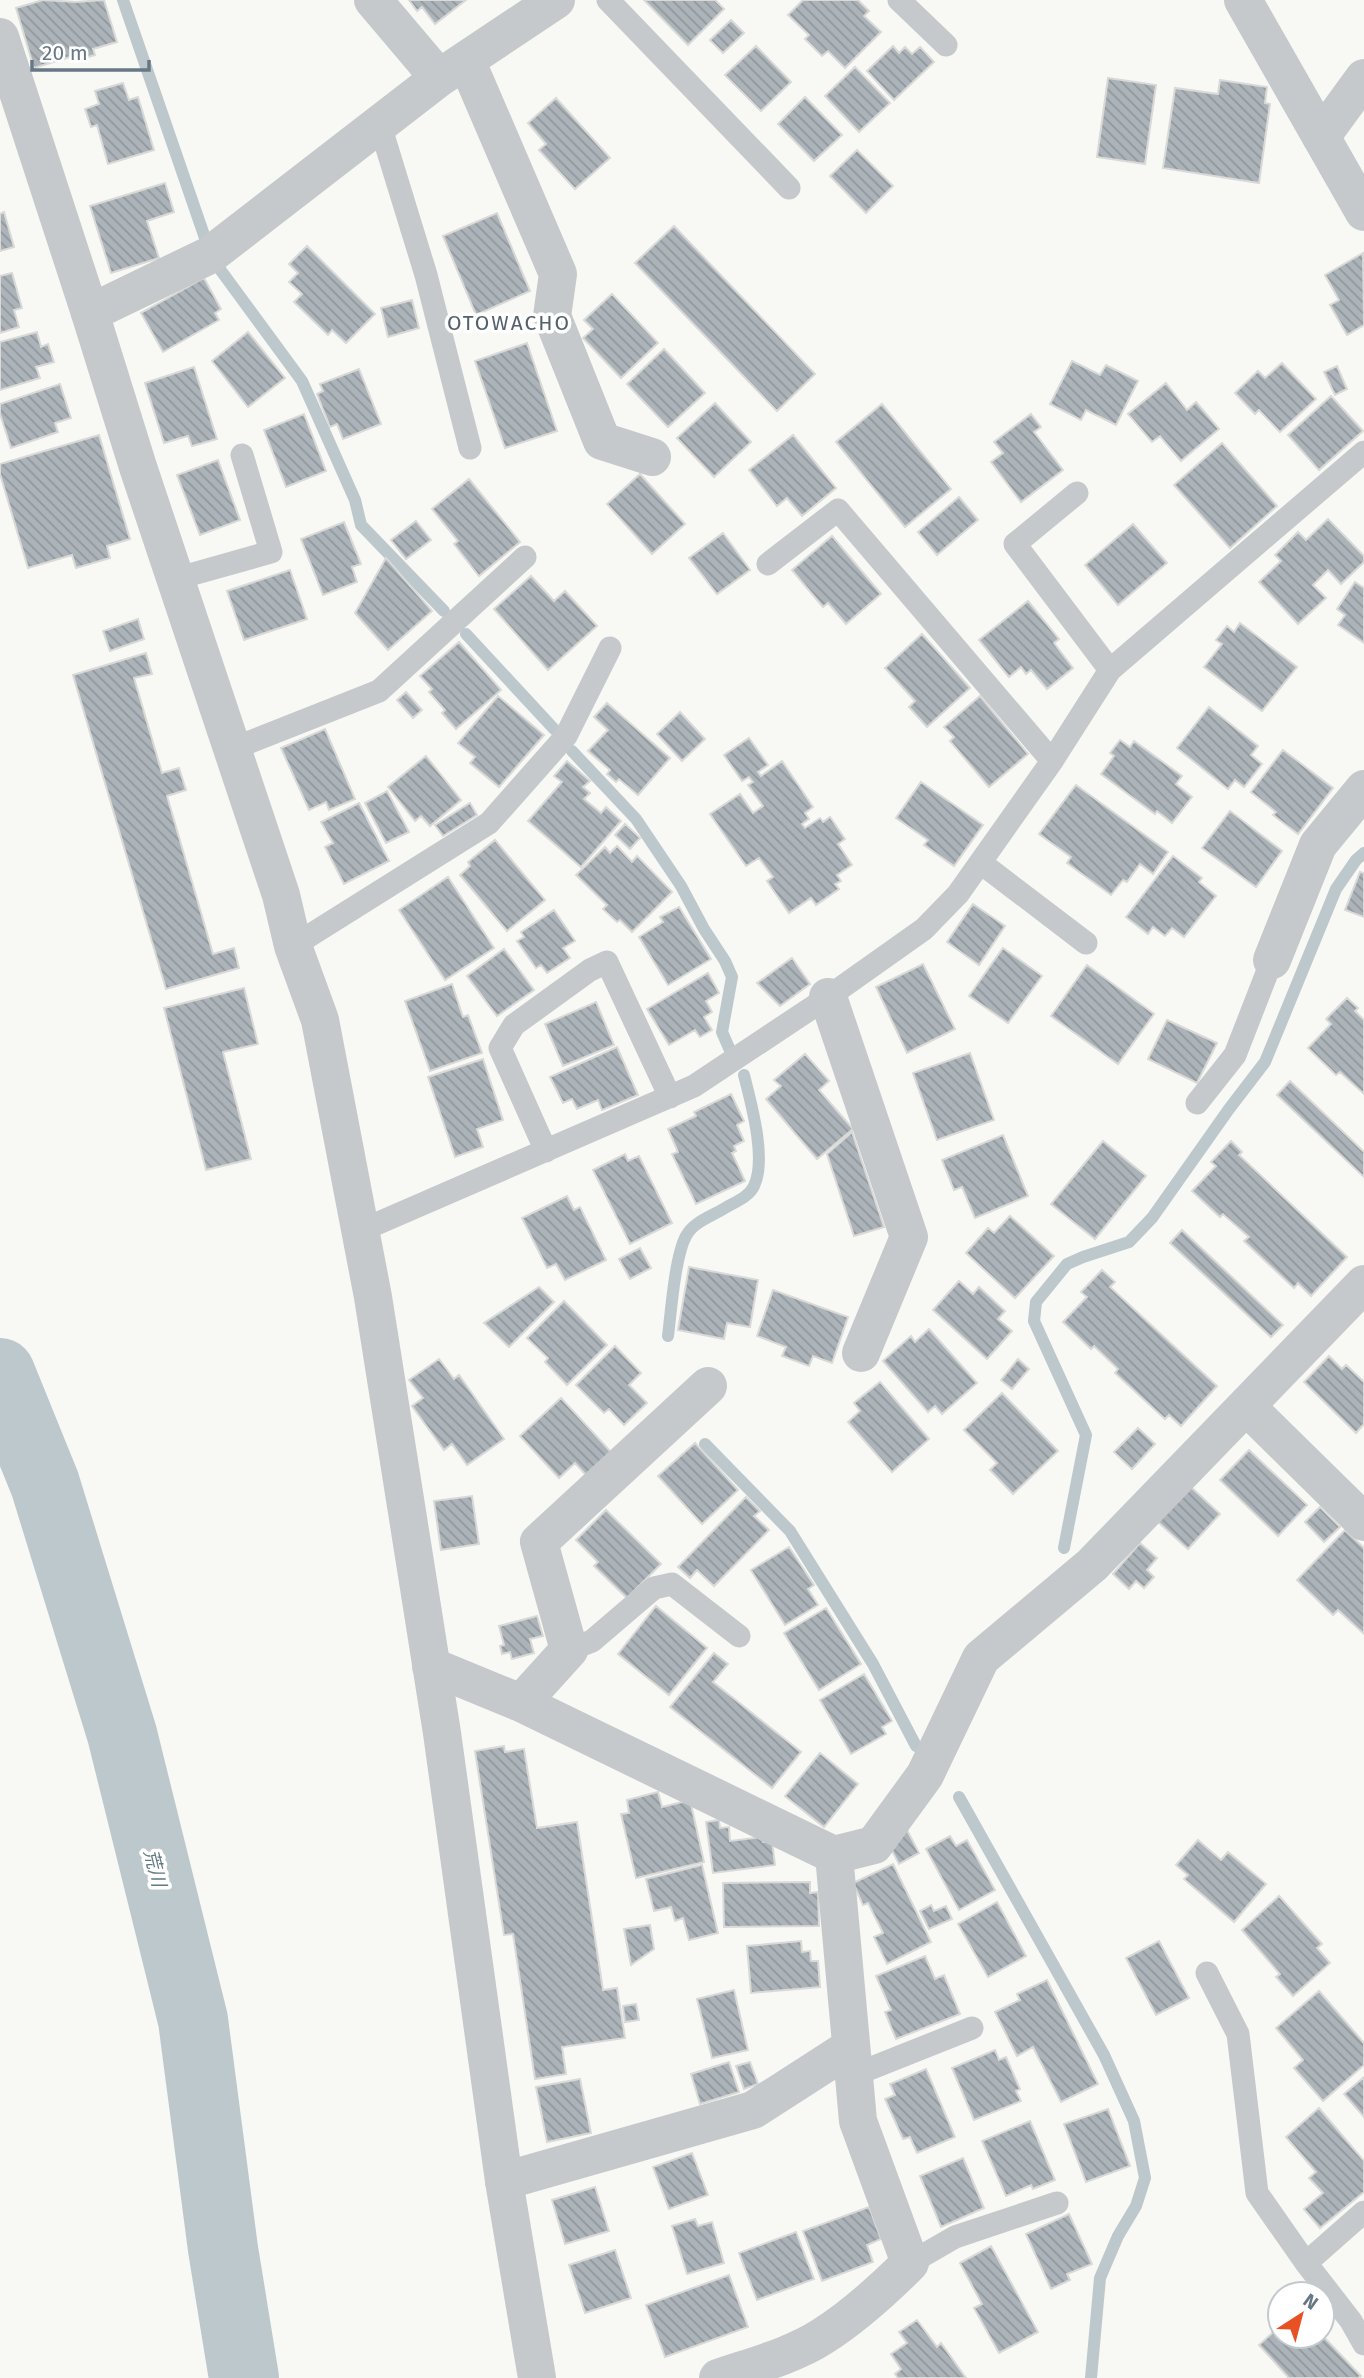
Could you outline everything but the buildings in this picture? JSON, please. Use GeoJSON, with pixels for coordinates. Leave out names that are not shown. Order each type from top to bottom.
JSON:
{"type":"FeatureCollection","features":[{"type":"Feature","properties":{"kind":"street"},"geometry":{"type":"LineString","coordinates":[[373,0],[453,69],[558,274],[552,316],[602,441],[652,457]]}},
{"type":"Feature","properties":{"kind":"street"},"geometry":{"type":"LineString","coordinates":[[90,313],[210,254],[379,122],[556,0]]}},
{"type":"Feature","properties":{"kind":"street"},"geometry":{"type":"LineString","coordinates":[[1243,0],[1364,212]]}},
{"type":"Feature","properties":{"kind":"street"},"geometry":{"type":"LineString","coordinates":[[0,37],[175,579],[281,895],[293,946],[320,1020],[373,1297],[537,2378]]}},
{"type":"Feature","properties":{"kind":"street"},"geometry":{"type":"LineString","coordinates":[[1321,136],[1364,78]]}},
{"type":"Feature","properties":{"kind":"street"},"geometry":{"type":"LineString","coordinates":[[1272,960],[1318,845],[1364,789]]}},
{"type":"Feature","properties":{"kind":"street"},"geometry":{"type":"LineString","coordinates":[[828,997],[909,1237],[861,1353]]}},
{"type":"Feature","properties":{"kind":"street"},"geometry":{"type":"LineString","coordinates":[[431,1666],[522,1703],[834,1855],[874,1844],[931,1764],[981,1658],[1092,1565],[1364,1284]]}},
{"type":"Feature","properties":{"kind":"street"},"geometry":{"type":"LineString","coordinates":[[522,1703],[569,1650],[539,1542],[708,1386]]}},
{"type":"Feature","properties":{"kind":"street"},"geometry":{"type":"LineString","coordinates":[[1246,1406],[1364,1522]]}},
{"type":"Feature","properties":{"kind":"street"},"geometry":{"type":"LineString","coordinates":[[718,2378],[768,2361],[821,2337],[875,2299],[910,2263],[858,2121],[834,1855]]}},
{"type":"Feature","properties":{"kind":"street"},"geometry":{"type":"LineString","coordinates":[[505,2181],[753,2110],[853,2061]]}},
{"type":"Feature","properties":{"kind":"lane"},"geometry":{"type":"LineString","coordinates":[[608,0],[789,187]]}},
{"type":"Feature","properties":{"kind":"lane"},"geometry":{"type":"LineString","coordinates":[[899,0],[946,45]]}},
{"type":"Feature","properties":{"kind":"lane"},"geometry":{"type":"LineString","coordinates":[[379,122],[426,275],[470,448]]}},
{"type":"Feature","properties":{"kind":"lane"},"geometry":{"type":"LineString","coordinates":[[360,1231],[694,1086],[924,929],[958,894],[981,863],[1052,761],[1110,670],[1364,452]]}},
{"type":"Feature","properties":{"kind":"lane"},"geometry":{"type":"LineString","coordinates":[[175,579],[271,552],[242,455]]}},
{"type":"Feature","properties":{"kind":"lane"},"geometry":{"type":"LineString","coordinates":[[1077,493],[1015,544],[1110,670]]}},
{"type":"Feature","properties":{"kind":"lane"},"geometry":{"type":"LineString","coordinates":[[768,564],[838,510],[1052,761]]}},
{"type":"Feature","properties":{"kind":"lane"},"geometry":{"type":"LineString","coordinates":[[232,749],[379,691],[525,557]]}},
{"type":"Feature","properties":{"kind":"lane"},"geometry":{"type":"LineString","coordinates":[[293,946],[489,823],[566,736],[610,648]]}},
{"type":"Feature","properties":{"kind":"lane"},"geometry":{"type":"LineString","coordinates":[[981,863],[1086,943]]}},
{"type":"Feature","properties":{"kind":"lane"},"geometry":{"type":"LineString","coordinates":[[1197,1103],[1235,1055],[1272,960]]}},
{"type":"Feature","properties":{"kind":"lane"},"geometry":{"type":"LineString","coordinates":[[546,1151],[500,1048],[514,1025],[590,970],[607,962],[670,1097]]}},
{"type":"Feature","properties":{"kind":"lane"},"geometry":{"type":"LineString","coordinates":[[569,1650],[592,1641],[654,1588],[672,1584],[739,1636]]}},
{"type":"Feature","properties":{"kind":"lane"},"geometry":{"type":"LineString","coordinates":[[1207,1973],[1238,2034],[1257,2193],[1306,2263],[1351,2320],[1364,2344]]}},
{"type":"Feature","properties":{"kind":"lane"},"geometry":{"type":"LineString","coordinates":[[853,2061],[972,2028]]}},
{"type":"Feature","properties":{"kind":"lane"},"geometry":{"type":"LineString","coordinates":[[910,2263],[955,2237],[1057,2203]]}},
{"type":"Feature","properties":{"kind":"lane"},"geometry":{"type":"LineString","coordinates":[[1306,2263],[1364,2212]]}},
{"type":"Feature","properties":{"kind":"waterway"},"geometry":{"type":"LineString","coordinates":[[123,0],[205,238]]}},
{"type":"Feature","properties":{"kind":"waterway"},"geometry":{"type":"LineString","coordinates":[[219,268],[302,381],[355,500],[361,525],[444,611]]}},
{"type":"Feature","properties":{"kind":"waterway"},"geometry":{"type":"LineString","coordinates":[[466,634],[554,729]]}},
{"type":"Feature","properties":{"kind":"waterway"},"geometry":{"type":"LineString","coordinates":[[572,751],[636,819],[681,886],[725,961],[732,977],[722,1032],[729,1048]]}},
{"type":"Feature","properties":{"kind":"waterway"},"geometry":{"type":"LineString","coordinates":[[1064,1548],[1086,1435],[1034,1321],[1036,1302],[1067,1264],[1129,1242],[1152,1218],[1265,1062],[1336,889],[1364,853]]}},
{"type":"Feature","properties":{"kind":"waterway"},"geometry":{"type":"LineString","coordinates":[[668,1336],[676,1270],[686,1236],[698,1223],[749,1193],[758,1175],[757,1131],[744,1075]]}},
{"type":"Feature","properties":{"kind":"waterway","name":"荒川"},"geometry":{"type":"LineString","coordinates":[[0,1373],[45,1484],[122,1734],[193,2020],[223,2249],[244,2378]]}},
{"type":"Feature","properties":{"kind":"waterway"},"geometry":{"type":"LineString","coordinates":[[705,1444],[790,1531],[873,1664],[916,1746]]}},
{"type":"Feature","properties":{"kind":"waterway"},"geometry":{"type":"LineString","coordinates":[[959,1797],[1104,2055],[1134,2121],[1145,2178],[1136,2206],[1118,2236],[1100,2278],[1091,2378]]}},
{"type":"Feature","properties":{"kind":"district","name":"OTOWACHO"},"geometry":{"type":"Point","coordinates":[509,323]}}]}
